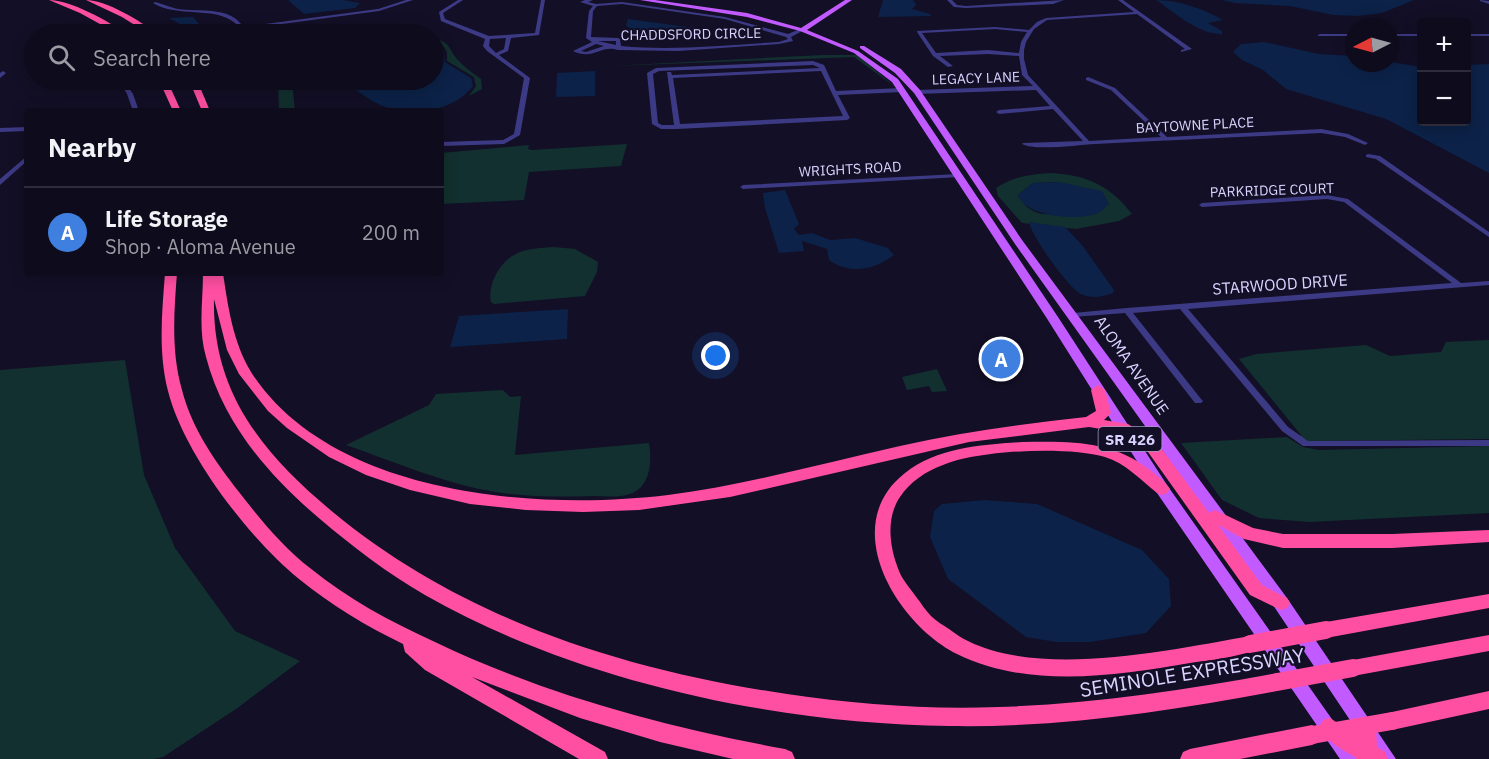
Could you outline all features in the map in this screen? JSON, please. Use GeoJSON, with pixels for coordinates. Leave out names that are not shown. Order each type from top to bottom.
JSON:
{"type":"FeatureCollection","features":[{"type":"Feature","properties":{"kind":"highway"},"geometry":{"type":"LineString","coordinates":[[52,0],[104,24]]}},
{"type":"Feature","properties":{"kind":"highway"},"geometry":{"type":"LineString","coordinates":[[89,0],[137,24]]}},
{"type":"Feature","properties":{"kind":"highway"},"geometry":{"type":"LineString","coordinates":[[168,90],[176,108]]}},
{"type":"Feature","properties":{"kind":"highway"},"geometry":{"type":"LineString","coordinates":[[197,90],[205,108]]}},
{"type":"Feature","properties":{"kind":"highway"},"geometry":{"type":"LineString","coordinates":[[171,276],[168,314],[169,359],[180,408],[200,449],[221,481],[302,572],[340,600],[401,637],[512,686],[573,709],[681,739],[785,759]]}},
{"type":"Feature","properties":{"kind":"highway","name":"SEMINOLE EXPRESSWAY"},"geometry":{"type":"LineString","coordinates":[[209,276],[209,336],[212,357],[226,392],[245,429],[282,476],[326,518],[363,549],[476,613],[552,644],[619,666],[747,696],[811,707],[901,715],[979,717],[1071,714],[1129,708],[1489,643]]}},
{"type":"Feature","properties":{"kind":"highway"},"geometry":{"type":"LineString","coordinates":[[217,276],[225,322],[238,361],[260,395],[292,426],[338,456],[396,480],[454,495],[531,505],[624,505],[696,497],[968,437],[1089,422],[1123,428],[1144,441],[1160,455],[1256,590],[1281,603]]}},
{"type":"Feature","properties":{"kind":"highway"},"geometry":{"type":"LineString","coordinates":[[1089,422],[1104,412],[1098,390]]}},
{"type":"Feature","properties":{"kind":"highway"},"geometry":{"type":"LineString","coordinates":[[1162,489],[1123,460],[1093,449],[1036,448],[979,452],[941,459],[910,477],[890,500],[882,533],[886,558],[899,589],[918,614],[953,641],[1000,661],[1052,668],[1089,668],[1172,658],[1489,601]]}},
{"type":"Feature","properties":{"kind":"highway"},"geometry":{"type":"LineString","coordinates":[[1215,516],[1250,534],[1283,541],[1383,541],[1489,536]]}},
{"type":"Feature","properties":{"kind":"highway"},"geometry":{"type":"LineString","coordinates":[[401,637],[432,664],[598,759]]}},
{"type":"Feature","properties":{"kind":"highway"},"geometry":{"type":"LineString","coordinates":[[1190,759],[1320,731],[1392,721],[1489,700]]}},
{"type":"Feature","properties":{"kind":"highway"},"geometry":{"type":"LineString","coordinates":[[1366,729],[1370,758]]}},
{"type":"Feature","properties":{"kind":"highway"},"geometry":{"type":"LineString","coordinates":[[1320,731],[1370,758]]}},
{"type":"Feature","properties":{"kind":"main road"},"geometry":{"type":"LineString","coordinates":[[645,0],[659,0]]}},
{"type":"Feature","properties":{"kind":"main road","name":"SR 426"},"geometry":{"type":"LineString","coordinates":[[645,0],[809,27]]}},
{"type":"Feature","properties":{"kind":"main road","name":"SR 426"},"geometry":{"type":"LineString","coordinates":[[676,0],[758,12],[809,27],[856,52],[895,81],[903,90],[1320,731]]}},
{"type":"Feature","properties":{"kind":"main road"},"geometry":{"type":"LineString","coordinates":[[809,27],[836,13],[849,0]]}},
{"type":"Feature","properties":{"kind":"main road","name":"ALOMA AVENUE"},"geometry":{"type":"LineString","coordinates":[[809,27],[875,54],[898,71],[915,89],[981,187],[1215,516],[1281,603],[1366,729]]}},
{"type":"Feature","properties":{"kind":"main road"},"geometry":{"type":"LineString","coordinates":[[895,81],[915,89]]}},
{"type":"Feature","properties":{"kind":"main road"},"geometry":{"type":"LineString","coordinates":[[903,90],[924,102]]}},
{"type":"Feature","properties":{"kind":"main road"},"geometry":{"type":"LineString","coordinates":[[958,176],[981,187]]}},
{"type":"Feature","properties":{"kind":"main road"},"geometry":{"type":"LineString","coordinates":[[1000,240],[1011,247],[1054,305],[1073,315]]}},
{"type":"Feature","properties":{"kind":"street"},"geometry":{"type":"LineString","coordinates":[[461,0],[441,13],[443,20],[488,38],[537,34],[543,0]]}},
{"type":"Feature","properties":{"kind":"street"},"geometry":{"type":"LineString","coordinates":[[591,0],[582,2],[596,5],[590,14],[591,26],[588,36],[592,42]]}},
{"type":"Feature","properties":{"kind":"street","name":"CHADDSFORD CIRCLE"},"geometry":{"type":"LineString","coordinates":[[604,0],[725,18],[788,36],[809,27]]}},
{"type":"Feature","properties":{"kind":"street"},"geometry":{"type":"LineString","coordinates":[[950,0],[956,6],[966,7],[1053,3],[1062,0]]}},
{"type":"Feature","properties":{"kind":"street"},"geometry":{"type":"LineString","coordinates":[[1006,0],[1011,5]]}},
{"type":"Feature","properties":{"kind":"street"},"geometry":{"type":"LineString","coordinates":[[1120,0],[1180,40],[1189,49],[1183,51]]}},
{"type":"Feature","properties":{"kind":"street"},"geometry":{"type":"LineString","coordinates":[[1482,0],[1489,3]]}},
{"type":"Feature","properties":{"kind":"street"},"geometry":{"type":"LineString","coordinates":[[291,24],[327,22],[379,12],[414,1]]}},
{"type":"Feature","properties":{"kind":"street","name":"CHADDSFORD CIRCLE"},"geometry":{"type":"LineString","coordinates":[[596,5],[611,2]]}},
{"type":"Feature","properties":{"kind":"street"},"geometry":{"type":"LineString","coordinates":[[155,3],[162,6],[215,6]]}},
{"type":"Feature","properties":{"kind":"street"},"geometry":{"type":"LineString","coordinates":[[230,10],[239,24]]}},
{"type":"Feature","properties":{"kind":"street"},"geometry":{"type":"LineString","coordinates":[[1088,143],[1034,85],[1021,65],[1028,31],[1040,21],[1056,17],[1138,14]]}},
{"type":"Feature","properties":{"kind":"street"},"geometry":{"type":"LineString","coordinates":[[950,66],[935,55],[919,32],[989,28],[1028,31]]}},
{"type":"Feature","properties":{"kind":"street"},"geometry":{"type":"LineString","coordinates":[[1320,35],[1345,35]]}},
{"type":"Feature","properties":{"kind":"street"},"geometry":{"type":"LineString","coordinates":[[1399,35],[1417,35]]}},
{"type":"Feature","properties":{"kind":"street"},"geometry":{"type":"LineString","coordinates":[[1471,35],[1489,35]]}},
{"type":"Feature","properties":{"kind":"street","name":"CHADDSFORD CIRCLE"},"geometry":{"type":"LineString","coordinates":[[592,42],[618,48],[779,43],[791,40],[788,36]]}},
{"type":"Feature","properties":{"kind":"street"},"geometry":{"type":"LineString","coordinates":[[444,144],[504,142],[517,135],[526,78],[487,48],[488,38]]}},
{"type":"Feature","properties":{"kind":"street"},"geometry":{"type":"LineString","coordinates":[[497,54],[506,50],[509,38]]}},
{"type":"Feature","properties":{"kind":"street"},"geometry":{"type":"LineString","coordinates":[[607,47],[586,54],[576,51],[592,42],[618,39],[618,48]]}},
{"type":"Feature","properties":{"kind":"street"},"geometry":{"type":"LineString","coordinates":[[935,55],[988,52],[1022,55]]}},
{"type":"Feature","properties":{"kind":"street"},"geometry":{"type":"LineString","coordinates":[[813,63],[823,69],[847,118],[677,127],[661,127],[655,123],[650,73],[669,69],[813,63]]}},
{"type":"Feature","properties":{"kind":"street"},"geometry":{"type":"LineString","coordinates":[[669,69],[677,127]]}},
{"type":"Feature","properties":{"kind":"street"},"geometry":{"type":"LineString","coordinates":[[670,77],[823,69]]}},
{"type":"Feature","properties":{"kind":"street"},"geometry":{"type":"LineString","coordinates":[[1088,79],[1113,89],[1166,138]]}},
{"type":"Feature","properties":{"kind":"street","name":"LEGACY LANE"},"geometry":{"type":"LineString","coordinates":[[915,89],[1034,85]]}},
{"type":"Feature","properties":{"kind":"street"},"geometry":{"type":"LineString","coordinates":[[128,90],[135,108]]}},
{"type":"Feature","properties":{"kind":"street"},"geometry":{"type":"LineString","coordinates":[[834,93],[903,90]]}},
{"type":"Feature","properties":{"kind":"street"},"geometry":{"type":"LineString","coordinates":[[653,97],[673,96]]}},
{"type":"Feature","properties":{"kind":"street"},"geometry":{"type":"LineString","coordinates":[[999,112],[1054,107]]}},
{"type":"Feature","properties":{"kind":"street"},"geometry":{"type":"LineString","coordinates":[[0,130],[24,129]]}},
{"type":"Feature","properties":{"kind":"street","name":"BAYTOWNE PLACE"},"geometry":{"type":"LineString","coordinates":[[1025,144],[1322,131],[1346,135],[1365,143]]}},
{"type":"Feature","properties":{"kind":"street"},"geometry":{"type":"LineString","coordinates":[[1368,156],[1378,158],[1489,235]]}},
{"type":"Feature","properties":{"kind":"street"},"geometry":{"type":"LineString","coordinates":[[0,183],[24,161]]}},
{"type":"Feature","properties":{"kind":"street","name":"WRIGHTS ROAD"},"geometry":{"type":"LineString","coordinates":[[743,187],[958,176]]}},
{"type":"Feature","properties":{"kind":"street","name":"PARKRIDGE COURT"},"geometry":{"type":"LineString","coordinates":[[1202,205],[1327,197],[1346,200],[1459,285]]}},
{"type":"Feature","properties":{"kind":"street","name":"STARWOOD DRIVE"},"geometry":{"type":"LineString","coordinates":[[1073,315],[1489,283]]}},
{"type":"Feature","properties":{"kind":"street"},"geometry":{"type":"LineString","coordinates":[[1182,306],[1286,429],[1306,444],[1489,442]]}},
{"type":"Feature","properties":{"kind":"street"},"geometry":{"type":"LineString","coordinates":[[1127,310],[1198,401]]}},
{"type":"Feature","properties":{"kind":"green space"},"geometry":{"type":"Polygon","coordinates":[[[444,42],[461,63],[481,79],[482,89],[469,96],[476,86],[474,77],[447,61],[444,42]]]}},
{"type":"Feature","properties":{"kind":"green space"},"geometry":{"type":"Polygon","coordinates":[[[857,55],[898,89],[854,57],[610,66],[857,55]]]}},
{"type":"Feature","properties":{"kind":"green space"},"geometry":{"type":"Polygon","coordinates":[[[278,90],[293,90],[295,108],[279,108],[278,90]]]}},
{"type":"Feature","properties":{"kind":"green space"},"geometry":{"type":"Polygon","coordinates":[[[627,144],[621,166],[529,172],[524,200],[444,204],[444,153],[529,145],[528,149],[627,144]]]}},
{"type":"Feature","properties":{"kind":"green space"},"geometry":{"type":"Polygon","coordinates":[[[1053,173],[1066,174],[1098,184],[1116,196],[1132,214],[1119,221],[1076,229],[1022,223],[998,196],[996,188],[1016,178],[1053,173]],[[1058,182],[1033,183],[1018,195],[1023,203],[1037,213],[1054,215],[1099,208],[1109,204],[1078,187],[1058,182]]]}},
{"type":"Feature","properties":{"kind":"green space"},"geometry":{"type":"Polygon","coordinates":[[[554,247],[575,249],[598,262],[597,272],[585,296],[494,304],[491,302],[493,281],[500,268],[510,257],[525,251],[554,247]]]}},
{"type":"Feature","properties":{"kind":"green space"},"geometry":{"type":"Polygon","coordinates":[[[1489,340],[1489,439],[1308,441],[1299,436],[1301,435],[1239,359],[1256,354],[1366,345],[1390,356],[1441,352],[1446,342],[1489,340]]]}},
{"type":"Feature","properties":{"kind":"green space"},"geometry":{"type":"Polygon","coordinates":[[[125,360],[144,475],[175,548],[235,631],[300,661],[236,709],[163,757],[154,759],[0,759],[0,370],[125,360]]]}},
{"type":"Feature","properties":{"kind":"green space"},"geometry":{"type":"Polygon","coordinates":[[[937,369],[947,391],[932,392],[929,386],[907,390],[902,377],[937,369]]]}},
{"type":"Feature","properties":{"kind":"green space"},"geometry":{"type":"Polygon","coordinates":[[[503,390],[510,397],[521,396],[515,455],[649,443],[650,465],[646,479],[637,490],[626,495],[508,494],[439,478],[346,445],[429,405],[436,394],[503,390]]]}},
{"type":"Feature","properties":{"kind":"green space"},"geometry":{"type":"Polygon","coordinates":[[[1287,437],[1303,447],[1319,450],[1489,446],[1489,513],[1309,522],[1259,518],[1222,500],[1181,443],[1287,437]]]}},
{"type":"Feature","properties":{"kind":"water"},"geometry":{"type":"Polygon","coordinates":[[[288,0],[343,0],[360,3],[355,8],[304,14],[288,0]]]}},
{"type":"Feature","properties":{"kind":"water"},"geometry":{"type":"Polygon","coordinates":[[[883,0],[913,0],[916,5],[912,9],[931,16],[878,17],[883,0]]]}},
{"type":"Feature","properties":{"kind":"water"},"geometry":{"type":"Polygon","coordinates":[[[1156,0],[1182,3],[1216,16],[1223,20],[1208,23],[1222,31],[1222,34],[1196,27],[1156,0]]]}},
{"type":"Feature","properties":{"kind":"water"},"geometry":{"type":"Polygon","coordinates":[[[1222,0],[1414,0],[1382,13],[1358,16],[1333,15],[1290,6],[1235,3],[1222,0]]]}},
{"type":"Feature","properties":{"kind":"water"},"geometry":{"type":"Polygon","coordinates":[[[193,17],[199,24],[180,24],[169,18],[193,17]]]}},
{"type":"Feature","properties":{"kind":"water"},"geometry":{"type":"Polygon","coordinates":[[[628,19],[703,31],[680,35],[634,33],[626,25],[628,19]]]}},
{"type":"Feature","properties":{"kind":"water"},"geometry":{"type":"Polygon","coordinates":[[[1264,42],[1319,54],[1345,55],[1345,72],[1399,72],[1399,63],[1417,66],[1417,126],[1471,126],[1471,65],[1489,64],[1489,173],[1386,119],[1286,89],[1263,70],[1242,60],[1233,52],[1241,44],[1264,42]]]}},
{"type":"Feature","properties":{"kind":"water"},"geometry":{"type":"Polygon","coordinates":[[[444,52],[445,62],[471,78],[473,86],[454,102],[438,108],[390,108],[355,90],[444,90],[444,52]]]}},
{"type":"Feature","properties":{"kind":"water"},"geometry":{"type":"Polygon","coordinates":[[[595,71],[595,96],[556,97],[557,73],[595,71]]]}},
{"type":"Feature","properties":{"kind":"water"},"geometry":{"type":"Polygon","coordinates":[[[1058,182],[1102,191],[1109,204],[1096,214],[1058,216],[1032,209],[1023,203],[1018,195],[1033,183],[1058,182]]]}},
{"type":"Feature","properties":{"kind":"water"},"geometry":{"type":"Polygon","coordinates":[[[785,190],[799,224],[794,229],[799,235],[812,233],[830,240],[855,238],[888,248],[894,255],[871,267],[854,269],[845,268],[829,260],[827,249],[802,241],[804,251],[779,253],[765,208],[763,193],[785,190]]]}},
{"type":"Feature","properties":{"kind":"water"},"geometry":{"type":"Polygon","coordinates":[[[1029,222],[1065,227],[1082,245],[1114,290],[1113,293],[1093,297],[1085,296],[1075,290],[1043,249],[1029,222]]]}},
{"type":"Feature","properties":{"kind":"water"},"geometry":{"type":"Polygon","coordinates":[[[568,309],[567,339],[450,347],[459,316],[568,309]]]}},
{"type":"Feature","properties":{"kind":"water"},"geometry":{"type":"Polygon","coordinates":[[[984,500],[1037,504],[1142,550],[1169,579],[1171,606],[1146,633],[1090,642],[1056,642],[1026,637],[948,579],[930,537],[934,511],[942,504],[984,500]]]}},
{"type":"Feature","properties":{"kind":"place","name":"Life Storage"},"geometry":{"type":"Point","coordinates":[1001,359]}}]}
